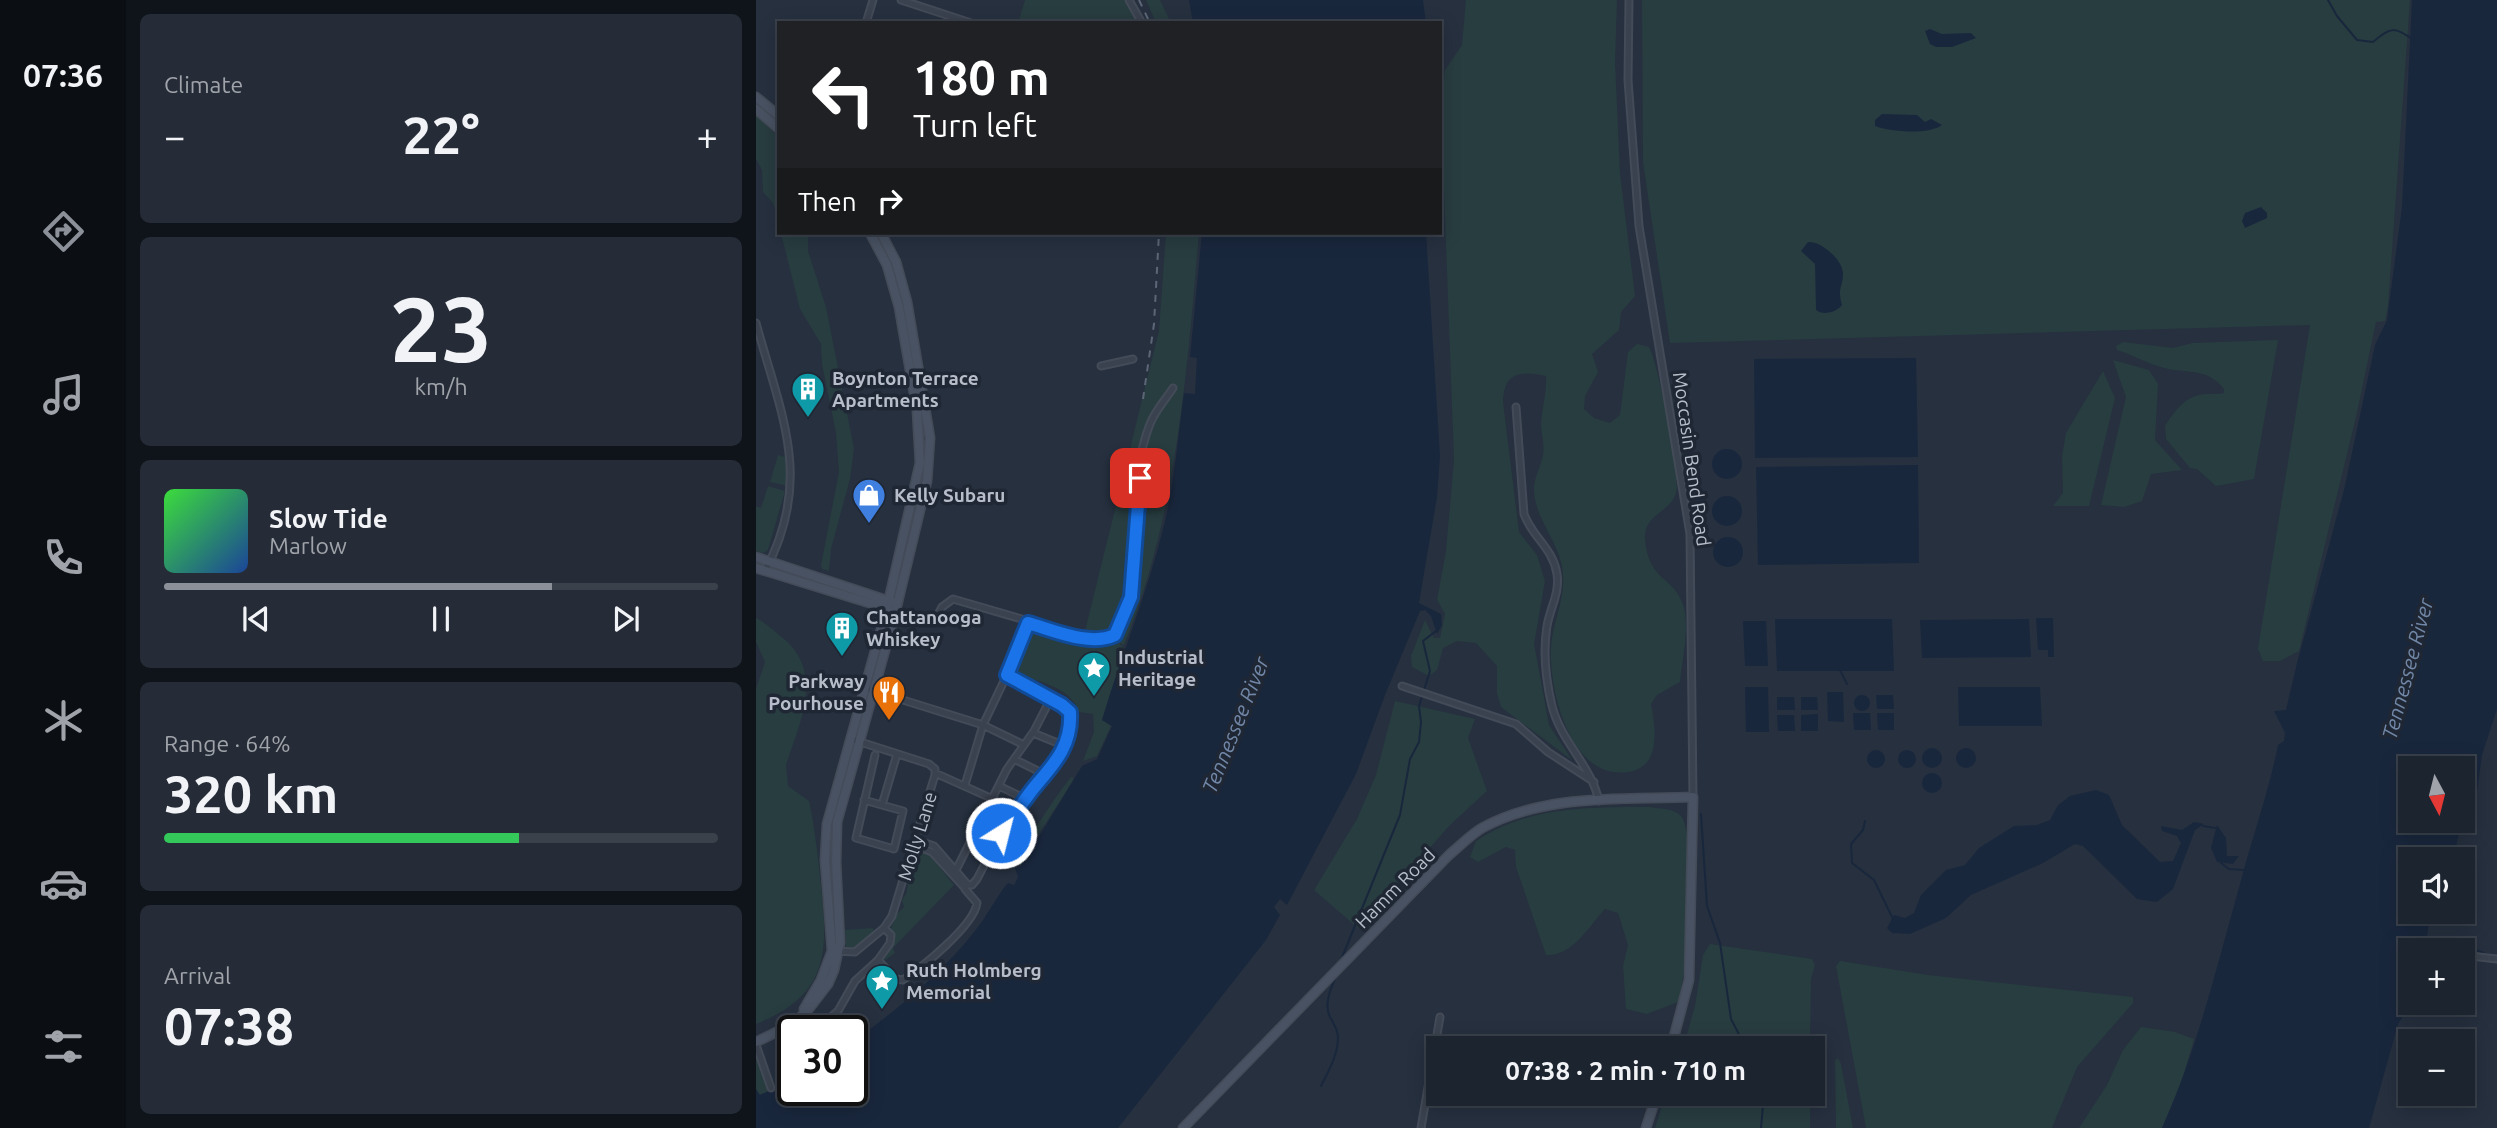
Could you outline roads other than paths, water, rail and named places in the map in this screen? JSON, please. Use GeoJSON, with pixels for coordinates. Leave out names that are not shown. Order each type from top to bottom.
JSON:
{"type":"FeatureCollection","features":[{"type":"Feature","properties":{"kind":"main road"},"geometry":{"type":"LineString","coordinates":[[756,97],[777,114]]}},
{"type":"Feature","properties":{"kind":"main road"},"geometry":{"type":"LineString","coordinates":[[756,108],[777,127]]}},
{"type":"Feature","properties":{"kind":"main road"},"geometry":{"type":"LineString","coordinates":[[871,235],[887,263],[898,303],[917,410],[924,470]]}},
{"type":"Feature","properties":{"kind":"main road"},"geometry":{"type":"LineString","coordinates":[[799,1015],[835,951],[825,859],[827,824],[855,740],[892,606],[930,438],[907,302],[896,262],[882,235]]}},
{"type":"Feature","properties":{"kind":"main road"},"geometry":{"type":"LineString","coordinates":[[756,557],[892,606]]}},
{"type":"Feature","properties":{"kind":"main road"},"geometry":{"type":"LineString","coordinates":[[760,569],[892,606]]}},
{"type":"Feature","properties":{"kind":"main road","name":"Hamm Road"},"geometry":{"type":"LineString","coordinates":[[1183,1128],[1448,855],[1481,829],[1527,811],[1569,802],[1693,797]]}},
{"type":"Feature","properties":{"kind":"main road","name":"Moccasin Bend Road"},"geometry":{"type":"LineString","coordinates":[[1674,1036],[1689,980],[1693,797]]}},
{"type":"Feature","properties":{"kind":"main road"},"geometry":{"type":"LineString","coordinates":[[756,1043],[777,1035]]}},
{"type":"Feature","properties":{"kind":"main road"},"geometry":{"type":"LineString","coordinates":[[1646,1128],[1653,1106]]}},
{"type":"Feature","properties":{"kind":"street"},"geometry":{"type":"LineString","coordinates":[[867,21],[873,0]]}},
{"type":"Feature","properties":{"kind":"street"},"geometry":{"type":"LineString","coordinates":[[901,0],[961,21]]}},
{"type":"Feature","properties":{"kind":"street"},"geometry":{"type":"LineString","coordinates":[[1129,0],[1141,21]]}},
{"type":"Feature","properties":{"kind":"street","name":"Moccasin Bend Road"},"geometry":{"type":"LineString","coordinates":[[1629,0],[1628,80],[1637,214],[1690,534],[1693,797]]}},
{"type":"Feature","properties":{"kind":"street"},"geometry":{"type":"LineString","coordinates":[[756,323],[792,459],[791,494],[770,561],[760,569]]}},
{"type":"Feature","properties":{"kind":"street"},"geometry":{"type":"LineString","coordinates":[[1101,366],[1133,359]]}},
{"type":"Feature","properties":{"kind":"street"},"geometry":{"type":"LineString","coordinates":[[935,620],[942,607],[953,600],[1090,639],[1107,639],[1115,635],[1131,597],[1143,454],[1152,420],[1173,388]]}},
{"type":"Feature","properties":{"kind":"street"},"geometry":{"type":"LineString","coordinates":[[1516,407],[1524,514],[1530,528],[1549,550],[1557,572],[1558,591],[1547,624],[1545,644],[1551,702],[1561,730],[1594,782],[1599,801]]}},
{"type":"Feature","properties":{"kind":"street"},"geometry":{"type":"LineString","coordinates":[[965,785],[983,725],[1028,623]]}},
{"type":"Feature","properties":{"kind":"street"},"geometry":{"type":"LineString","coordinates":[[966,887],[977,879],[993,846],[1065,746],[1070,712],[1007,675]]}},
{"type":"Feature","properties":{"kind":"street"},"geometry":{"type":"LineString","coordinates":[[1402,686],[1516,724],[1548,752],[1594,782]]}},
{"type":"Feature","properties":{"kind":"street"},"geometry":{"type":"LineString","coordinates":[[869,690],[983,725],[1024,745]]}},
{"type":"Feature","properties":{"kind":"street"},"geometry":{"type":"LineString","coordinates":[[956,870],[999,786],[1033,733],[1050,700]]}},
{"type":"Feature","properties":{"kind":"street"},"geometry":{"type":"LineString","coordinates":[[1033,733],[1065,746]]}},
{"type":"Feature","properties":{"kind":"street","name":"Molly Lane"},"geometry":{"type":"LineString","coordinates":[[835,951],[855,952],[884,929],[892,916],[935,773],[929,764],[855,740]]}},
{"type":"Feature","properties":{"kind":"street"},"geometry":{"type":"LineString","coordinates":[[882,805],[897,754]]}},
{"type":"Feature","properties":{"kind":"street"},"geometry":{"type":"LineString","coordinates":[[864,800],[903,811],[894,849],[856,838],[864,800],[875,755]]}},
{"type":"Feature","properties":{"kind":"street"},"geometry":{"type":"LineString","coordinates":[[1014,759],[1046,775]]}},
{"type":"Feature","properties":{"kind":"street"},"geometry":{"type":"LineString","coordinates":[[935,773],[993,799]]}},
{"type":"Feature","properties":{"kind":"street"},"geometry":{"type":"LineString","coordinates":[[999,786],[1026,799]]}},
{"type":"Feature","properties":{"kind":"street"},"geometry":{"type":"LineString","coordinates":[[878,960],[900,981],[927,962],[976,909],[977,902],[956,870],[934,846],[915,842]]}},
{"type":"Feature","properties":{"kind":"street"},"geometry":{"type":"LineString","coordinates":[[915,842],[932,852],[966,887]]}},
{"type":"Feature","properties":{"kind":"street"},"geometry":{"type":"LineString","coordinates":[[834,1015],[855,981],[878,960],[892,939],[884,929]]}},
{"type":"Feature","properties":{"kind":"street"},"geometry":{"type":"LineString","coordinates":[[2475,956],[2497,959]]}},
{"type":"Feature","properties":{"kind":"street"},"geometry":{"type":"LineString","coordinates":[[1421,1128],[1440,1017]]}},
{"type":"Feature","properties":{"kind":"street"},"geometry":{"type":"LineString","coordinates":[[756,1043],[772,1088]]}},
{"type":"Feature","properties":{"kind":"water"},"geometry":{"type":"Polygon","coordinates":[[[1189,0],[1423,0],[1426,21],[1193,21],[1189,0]]]}},
{"type":"Feature","properties":{"kind":"water","name":"Tennessee River"},"geometry":{"type":"Polygon","coordinates":[[[2412,0],[2497,0],[2497,709],[2482,755],[2477,791],[2475,794],[2475,756],[2398,756],[2398,833],[2459,833],[2456,847],[2398,847],[2398,924],[2429,924],[2426,938],[2398,938],[2398,1015],[2404,1015],[2398,1024],[2369,1128],[2162,1128],[2196,1038],[2278,745],[2284,741],[2285,733],[2274,711],[2286,710],[2344,490],[2375,345],[2387,320],[2402,207],[2412,0]]]}},
{"type":"Feature","properties":{"kind":"water"},"geometry":{"type":"Polygon","coordinates":[[[1930,29],[1942,34],[1971,33],[1976,38],[1952,47],[1936,47],[1930,44],[1925,31],[1930,29]]]}},
{"type":"Feature","properties":{"kind":"water"},"geometry":{"type":"Polygon","coordinates":[[[1882,114],[1917,115],[1925,122],[1931,119],[1942,125],[1910,132],[1890,130],[1875,126],[1875,120],[1882,114]]]}},
{"type":"Feature","properties":{"kind":"water"},"geometry":{"type":"Polygon","coordinates":[[[2261,207],[2267,213],[2267,218],[2245,228],[2242,221],[2245,213],[2261,207]]]}},
{"type":"Feature","properties":{"kind":"water","name":"Tennessee River"},"geometry":{"type":"Polygon","coordinates":[[[1202,235],[1426,235],[1440,456],[1437,497],[1419,603],[1441,614],[1442,625],[1437,634],[1431,616],[1425,610],[1420,611],[1356,774],[1287,905],[1280,899],[1274,907],[1280,915],[1266,940],[1118,1128],[756,1128],[756,1089],[760,1095],[777,1088],[777,1106],[868,1106],[868,1030],[917,992],[961,948],[1008,883],[1014,885],[1018,877],[1015,868],[1021,866],[1082,766],[1097,759],[1112,726],[1102,720],[1165,521],[1184,393],[1195,394],[1197,358],[1190,357],[1202,235]]]}},
{"type":"Feature","properties":{"kind":"water"},"geometry":{"type":"Polygon","coordinates":[[[1808,242],[1825,248],[1842,268],[1842,305],[1833,311],[1822,313],[1816,310],[1815,264],[1801,251],[1808,242]]]}},
{"type":"Feature","properties":{"kind":"water"},"geometry":{"type":"Polygon","coordinates":[[[1916,358],[1918,457],[1755,458],[1754,359],[1916,358]]]}},
{"type":"Feature","properties":{"kind":"water"},"geometry":{"type":"Polygon","coordinates":[[[1727,449],[1733,450],[1741,458],[1741,470],[1733,478],[1727,479],[1721,478],[1713,470],[1712,464],[1713,458],[1721,450],[1727,449]]]}},
{"type":"Feature","properties":{"kind":"water"},"geometry":{"type":"Polygon","coordinates":[[[1918,465],[1919,563],[1758,565],[1756,467],[1918,465]]]}},
{"type":"Feature","properties":{"kind":"water"},"geometry":{"type":"Polygon","coordinates":[[[1727,496],[1737,501],[1742,511],[1737,521],[1727,526],[1717,521],[1712,511],[1717,501],[1727,496]]]}},
{"type":"Feature","properties":{"kind":"water"},"geometry":{"type":"Polygon","coordinates":[[[1728,537],[1738,542],[1743,552],[1738,562],[1728,567],[1718,562],[1713,552],[1718,542],[1728,537]]]}},
{"type":"Feature","properties":{"kind":"water"},"geometry":{"type":"Polygon","coordinates":[[[2036,618],[2053,618],[2054,657],[2048,657],[2048,650],[2038,650],[2036,618]]]}},
{"type":"Feature","properties":{"kind":"water"},"geometry":{"type":"Polygon","coordinates":[[[1775,619],[1892,619],[1894,671],[1777,671],[1775,619]]]}},
{"type":"Feature","properties":{"kind":"water"},"geometry":{"type":"Polygon","coordinates":[[[2029,619],[2031,657],[1922,658],[1920,620],[2029,619]]]}},
{"type":"Feature","properties":{"kind":"water"},"geometry":{"type":"Polygon","coordinates":[[[1743,621],[1766,621],[1768,666],[1745,666],[1743,621]]]}},
{"type":"Feature","properties":{"kind":"water"},"geometry":{"type":"Polygon","coordinates":[[[1745,687],[1768,687],[1769,732],[1746,732],[1745,687]]]}},
{"type":"Feature","properties":{"kind":"water"},"geometry":{"type":"Polygon","coordinates":[[[1958,687],[2040,687],[2042,726],[1959,726],[1958,687]]]}},
{"type":"Feature","properties":{"kind":"water"},"geometry":{"type":"Polygon","coordinates":[[[1827,692],[1843,692],[1844,722],[1828,721],[1827,692]]]}},
{"type":"Feature","properties":{"kind":"water"},"geometry":{"type":"Polygon","coordinates":[[[1859,695],[1865,695],[1870,703],[1868,709],[1859,711],[1854,706],[1854,700],[1859,695]]]}},
{"type":"Feature","properties":{"kind":"water"},"geometry":{"type":"Polygon","coordinates":[[[1876,695],[1893,695],[1894,709],[1877,709],[1876,695]]]}},
{"type":"Feature","properties":{"kind":"water"},"geometry":{"type":"Polygon","coordinates":[[[1777,697],[1794,697],[1795,710],[1777,710],[1777,697]]]}},
{"type":"Feature","properties":{"kind":"water"},"geometry":{"type":"Polygon","coordinates":[[[1801,697],[1817,697],[1818,710],[1801,710],[1801,697]]]}},
{"type":"Feature","properties":{"kind":"water"},"geometry":{"type":"Polygon","coordinates":[[[1853,713],[1870,713],[1871,730],[1854,730],[1853,713]]]}},
{"type":"Feature","properties":{"kind":"water"},"geometry":{"type":"Polygon","coordinates":[[[1877,713],[1894,713],[1894,730],[1878,730],[1877,713]]]}},
{"type":"Feature","properties":{"kind":"water"},"geometry":{"type":"Polygon","coordinates":[[[1818,714],[1818,731],[1801,731],[1801,715],[1818,714]]]}},
{"type":"Feature","properties":{"kind":"water"},"geometry":{"type":"Polygon","coordinates":[[[1777,715],[1794,715],[1795,731],[1778,731],[1777,715]]]}},
{"type":"Feature","properties":{"kind":"water"},"geometry":{"type":"Polygon","coordinates":[[[1932,748],[1939,751],[1942,758],[1939,765],[1932,768],[1925,765],[1922,758],[1925,751],[1932,748]]]}},
{"type":"Feature","properties":{"kind":"water"},"geometry":{"type":"Polygon","coordinates":[[[1966,748],[1973,751],[1976,758],[1973,765],[1966,768],[1959,765],[1956,758],[1959,751],[1966,748]]]}},
{"type":"Feature","properties":{"kind":"water"},"geometry":{"type":"Polygon","coordinates":[[[1876,750],[1882,753],[1885,759],[1882,765],[1876,768],[1870,765],[1867,759],[1870,753],[1876,750]]]}},
{"type":"Feature","properties":{"kind":"water"},"geometry":{"type":"Polygon","coordinates":[[[1907,750],[1913,753],[1916,759],[1913,765],[1907,768],[1901,765],[1898,759],[1901,753],[1907,750]]]}},
{"type":"Feature","properties":{"kind":"water"},"geometry":{"type":"Polygon","coordinates":[[[1932,773],[1939,776],[1942,783],[1939,790],[1932,793],[1925,790],[1922,783],[1925,776],[1932,773]]]}},
{"type":"Feature","properties":{"kind":"water"},"geometry":{"type":"Polygon","coordinates":[[[2096,790],[2109,795],[2122,825],[2160,862],[2173,861],[2181,843],[2177,836],[2162,831],[2161,826],[2182,830],[2194,822],[2204,824],[2195,830],[2173,889],[2157,902],[2137,899],[2083,846],[2075,844],[2043,863],[1971,895],[1946,918],[1910,934],[1892,933],[1887,928],[1894,915],[1905,918],[1914,913],[1921,895],[1946,870],[1965,865],[1979,848],[2014,826],[2037,825],[2050,820],[2058,805],[2070,796],[2096,790]]]}},
{"type":"Feature","properties":{"kind":"water"},"geometry":{"type":"Polygon","coordinates":[[[2217,825],[2226,838],[2227,856],[2239,856],[2233,864],[2217,862],[2211,848],[2217,825]]]}},
{"type":"Feature","properties":{"kind":"waterway"},"geometry":{"type":"LineString","coordinates":[[2328,0],[2337,16],[2357,40],[2373,42],[2393,30],[2414,40]]}},
{"type":"Feature","properties":{"kind":"waterway"},"geometry":{"type":"LineString","coordinates":[[1341,960],[1400,815],[1410,759],[1419,742],[1419,706],[1430,671],[1423,641],[1436,631]]}},
{"type":"Feature","properties":{"kind":"waterway"},"geometry":{"type":"LineString","coordinates":[[1840,670],[1847,684]]}},
{"type":"Feature","properties":{"kind":"waterway"},"geometry":{"type":"LineString","coordinates":[[1701,814],[1707,906],[1720,943],[1731,1019],[1740,1036]]}},
{"type":"Feature","properties":{"kind":"waterway"},"geometry":{"type":"LineString","coordinates":[[1865,821],[1863,830],[1851,844],[1852,863],[1874,880],[1893,919]]}},
{"type":"Feature","properties":{"kind":"waterway"},"geometry":{"type":"LineString","coordinates":[[2203,826],[2215,828]]}},
{"type":"Feature","properties":{"kind":"waterway"},"geometry":{"type":"LineString","coordinates":[[2221,863],[2229,869],[2244,870]]}},
{"type":"Feature","properties":{"kind":"waterway"},"geometry":{"type":"LineString","coordinates":[[2475,949],[2490,956]]}},
{"type":"Feature","properties":{"kind":"waterway"},"geometry":{"type":"LineString","coordinates":[[1321,1086],[1338,1044],[1336,1027],[1328,1008],[1335,979]]}},
{"type":"Feature","properties":{"kind":"waterway"},"geometry":{"type":"LineString","coordinates":[[1761,1128],[1763,1106]]}},
{"type":"Feature","properties":{"kind":"railway"},"geometry":{"type":"LineString","coordinates":[[1139,0],[1149,21]]}},
{"type":"Feature","properties":{"kind":"railway"},"geometry":{"type":"LineString","coordinates":[[1143,399],[1154,324],[1159,235]]}},
{"type":"Feature","properties":{"kind":"place","name":"Boynton Terrace Apartments"},"geometry":{"type":"Point","coordinates":[808,419]}},
{"type":"Feature","properties":{"kind":"place","name":"Kelly Subaru"},"geometry":{"type":"Point","coordinates":[869,525]}},
{"type":"Feature","properties":{"kind":"place","name":"Chattanooga Whiskey"},"geometry":{"type":"Point","coordinates":[842,658]}},
{"type":"Feature","properties":{"kind":"place","name":"Industrial Heritage"},"geometry":{"type":"Point","coordinates":[1094,698]}},
{"type":"Feature","properties":{"kind":"place","name":"Parkway Pourhouse"},"geometry":{"type":"Point","coordinates":[889,722]}},
{"type":"Feature","properties":{"kind":"place","name":"Ruth Holmberg Memorial"},"geometry":{"type":"Point","coordinates":[882,1011]}}]}
